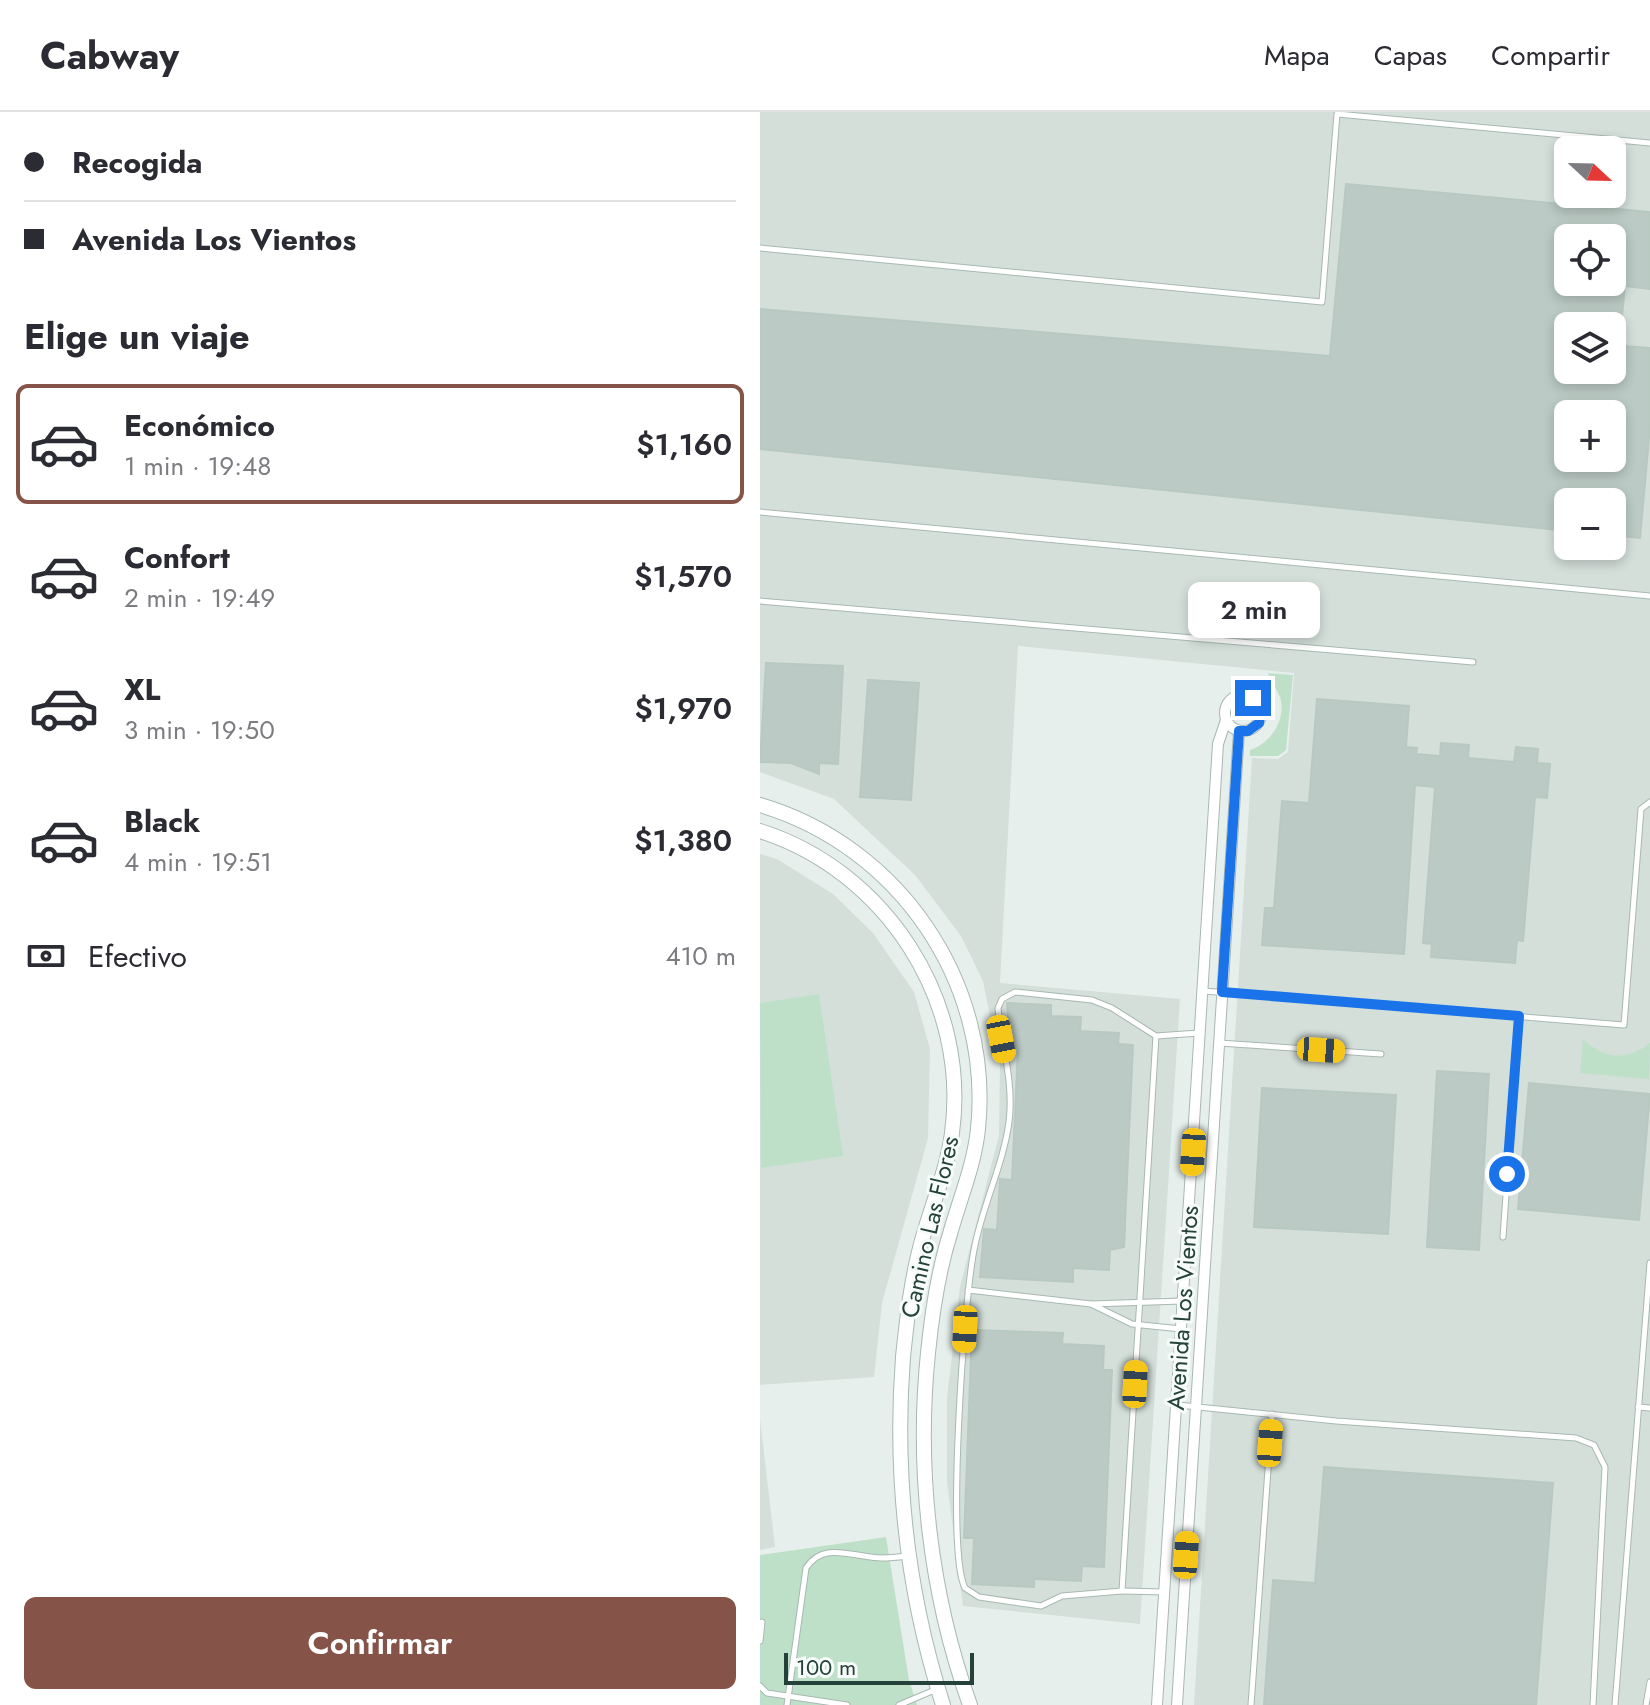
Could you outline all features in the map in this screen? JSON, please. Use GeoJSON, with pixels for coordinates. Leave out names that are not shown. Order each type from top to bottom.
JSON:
{"type":"FeatureCollection","features":[{"type":"Feature","properties":{"kind":"street","name":"Avenida Los Vientos"},"geometry":{"type":"LineString","coordinates":[[1157,1705],[1218,744],[1226,720],[1225,710],[1232,699],[1245,695],[1253,698],[1261,709],[1259,723],[1248,731],[1239,731],[1177,1705]]}},
{"type":"Feature","properties":{"kind":"street"},"geometry":{"type":"LineString","coordinates":[[1226,720],[1239,731]]}},
{"type":"Feature","properties":{"kind":"street","name":"Camino Las Flores"},"geometry":{"type":"LineString","coordinates":[[760,805],[833,836],[869,861],[901,894],[941,948],[961,992],[973,1035],[979,1074],[978,1128],[971,1169],[938,1286],[924,1422],[934,1563],[948,1631],[970,1705]]}},
{"type":"Feature","properties":{"kind":"street","name":"Camino Las Flores"},"geometry":{"type":"LineString","coordinates":[[760,831],[792,843],[828,863],[860,887],[889,917],[924,971],[950,1045],[955,1088],[952,1135],[917,1262],[904,1356],[900,1456],[908,1556],[943,1705]]}},
{"type":"Feature","properties":{"kind":"lane"},"geometry":{"type":"LineString","coordinates":[[760,248],[1322,302],[1337,114],[1650,143]]}},
{"type":"Feature","properties":{"kind":"lane"},"geometry":{"type":"LineString","coordinates":[[760,512],[1650,596]]}},
{"type":"Feature","properties":{"kind":"lane"},"geometry":{"type":"LineString","coordinates":[[760,601],[1473,662]]}},
{"type":"Feature","properties":{"kind":"lane"},"geometry":{"type":"LineString","coordinates":[[1203,991],[1624,1025],[1641,809],[1650,802]]}},
{"type":"Feature","properties":{"kind":"lane"},"geometry":{"type":"LineString","coordinates":[[1165,1592],[1122,1591],[1062,1596],[1041,1606],[979,1597],[963,1583],[957,1499],[968,1290],[979,1227],[1009,1122],[1009,1070],[998,1008],[1002,999],[1015,992],[1092,1000],[1112,1008],[1156,1036],[1201,1033]]}},
{"type":"Feature","properties":{"kind":"lane"},"geometry":{"type":"LineString","coordinates":[[1503,1237],[1519,1016]]}},
{"type":"Feature","properties":{"kind":"lane"},"geometry":{"type":"LineString","coordinates":[[1122,1591],[1156,1036]]}},
{"type":"Feature","properties":{"kind":"lane"},"geometry":{"type":"LineString","coordinates":[[1219,1043],[1381,1054]]}},
{"type":"Feature","properties":{"kind":"lane"},"geometry":{"type":"LineString","coordinates":[[1615,1705],[1650,1263]]}},
{"type":"Feature","properties":{"kind":"lane"},"geometry":{"type":"LineString","coordinates":[[968,1290],[1091,1304],[1140,1300],[1183,1301]]}},
{"type":"Feature","properties":{"kind":"lane"},"geometry":{"type":"LineString","coordinates":[[1091,1304],[1109,1316],[1138,1325],[1182,1329]]}},
{"type":"Feature","properties":{"kind":"lane"},"geometry":{"type":"LineString","coordinates":[[1177,1404],[1576,1438],[1594,1445],[1604,1461],[1605,1474],[1593,1705]]}},
{"type":"Feature","properties":{"kind":"lane"},"geometry":{"type":"LineString","coordinates":[[1638,1407],[1650,1408]]}},
{"type":"Feature","properties":{"kind":"lane"},"geometry":{"type":"LineString","coordinates":[[1251,1705],[1272,1414]]}},
{"type":"Feature","properties":{"kind":"lane"},"geometry":{"type":"LineString","coordinates":[[787,1705],[806,1568],[813,1557],[825,1552],[881,1559],[908,1556]]}},
{"type":"Feature","properties":{"kind":"lane"},"geometry":{"type":"LineString","coordinates":[[760,1641],[762,1622]]}},
{"type":"Feature","properties":{"kind":"lane"},"geometry":{"type":"LineString","coordinates":[[1646,1705],[1649,1685]]}},
{"type":"Feature","properties":{"kind":"lane"},"geometry":{"type":"LineString","coordinates":[[760,1686],[767,1693],[847,1705]]}},
{"type":"Feature","properties":{"kind":"lane"},"geometry":{"type":"LineString","coordinates":[[899,1705],[938,1689]]}},
{"type":"Feature","properties":{"kind":"shaded area"},"geometry":{"type":"Polygon","coordinates":[[[760,112],[1650,112],[1650,1705],[1194,1705],[1252,758],[1278,759],[1288,752],[1294,673],[1018,646],[1000,983],[1180,999],[1140,1624],[963,1606],[947,1482],[947,1398],[960,1287],[999,1135],[1000,1065],[983,981],[961,936],[915,875],[834,799],[760,772],[760,112]]]}},
{"type":"Feature","properties":{"kind":"shaded area"},"geometry":{"type":"Polygon","coordinates":[[[760,854],[777,859],[833,894],[873,933],[914,992],[930,1049],[928,1138],[882,1303],[874,1377],[760,1385],[760,854]]]}},
{"type":"Feature","properties":{"kind":"shaded area"},"geometry":{"type":"Polygon","coordinates":[[[760,1419],[775,1547],[760,1550],[760,1419]]]}},
{"type":"Feature","properties":{"kind":"green space"},"geometry":{"type":"Polygon","coordinates":[[[1268,673],[1293,675],[1286,750],[1278,756],[1250,756],[1250,750],[1271,736],[1281,714],[1280,697],[1268,673]]]}},
{"type":"Feature","properties":{"kind":"green space"},"geometry":{"type":"Polygon","coordinates":[[[819,994],[843,1156],[761,1168],[760,1003],[819,994]]]}},
{"type":"Feature","properties":{"kind":"green space"},"geometry":{"type":"Polygon","coordinates":[[[1583,1039],[1599,1051],[1616,1056],[1632,1053],[1650,1043],[1649,1079],[1580,1073],[1583,1039]]]}},
{"type":"Feature","properties":{"kind":"green space"},"geometry":{"type":"Polygon","coordinates":[[[886,1537],[909,1680],[917,1705],[760,1705],[760,1555],[886,1537]]]}},
{"type":"Feature","properties":{"kind":"building"},"geometry":{"type":"Polygon","coordinates":[[[1346,184],[1554,203],[1554,208],[1650,212],[1650,289],[1626,286],[1626,224],[1554,224],[1554,296],[1624,296],[1622,312],[1554,312],[1554,384],[1626,384],[1626,346],[1650,348],[1650,427],[1640,538],[1626,536],[1626,488],[1554,488],[1554,530],[760,449],[760,309],[1330,356],[1346,184]]]}},
{"type":"Feature","properties":{"kind":"building"},"geometry":{"type":"Polygon","coordinates":[[[766,663],[843,666],[838,764],[819,763],[819,774],[791,763],[760,762],[766,663]]]}},
{"type":"Feature","properties":{"kind":"building"},"geometry":{"type":"Polygon","coordinates":[[[868,680],[919,683],[911,800],[860,797],[868,680]]]}},
{"type":"Feature","properties":{"kind":"building"},"geometry":{"type":"Polygon","coordinates":[[[1317,699],[1409,706],[1406,747],[1417,748],[1416,754],[1440,756],[1441,743],[1469,745],[1468,758],[1514,762],[1516,747],[1538,749],[1537,763],[1550,764],[1547,798],[1535,797],[1523,941],[1517,940],[1515,963],[1431,957],[1432,944],[1423,943],[1435,787],[1415,785],[1404,954],[1262,945],[1265,908],[1274,908],[1282,801],[1309,803],[1317,699]]]}},
{"type":"Feature","properties":{"kind":"building"},"geometry":{"type":"Polygon","coordinates":[[[1007,1003],[1051,1005],[1051,1016],[1081,1017],[1080,1031],[1119,1033],[1118,1044],[1133,1045],[1124,1247],[1110,1250],[1109,1270],[1073,1268],[1073,1282],[980,1277],[984,1229],[997,1230],[1000,1179],[1012,1180],[1018,1048],[1010,1048],[1007,1003]]]}},
{"type":"Feature","properties":{"kind":"building"},"geometry":{"type":"Polygon","coordinates":[[[1437,1071],[1489,1074],[1479,1250],[1427,1247],[1437,1071]]]}},
{"type":"Feature","properties":{"kind":"building"},"geometry":{"type":"Polygon","coordinates":[[[1529,1083],[1650,1094],[1639,1220],[1518,1209],[1529,1083]]]}},
{"type":"Feature","properties":{"kind":"building"},"geometry":{"type":"Polygon","coordinates":[[[1262,1088],[1396,1095],[1388,1234],[1254,1227],[1262,1088]]]}},
{"type":"Feature","properties":{"kind":"building"},"geometry":{"type":"Polygon","coordinates":[[[972,1330],[1063,1333],[1062,1344],[1104,1346],[1103,1370],[1112,1370],[1104,1567],[1082,1566],[1081,1581],[1034,1579],[1034,1587],[972,1584],[974,1538],[964,1538],[972,1330]]]}},
{"type":"Feature","properties":{"kind":"building"},"geometry":{"type":"Polygon","coordinates":[[[1324,1467],[1553,1483],[1536,1705],[1264,1705],[1273,1580],[1315,1583],[1324,1467]]]}},
{"type":"Feature","properties":{"kind":"route"},"geometry":{"type":"LineString","coordinates":[[1253,698],[1261,709],[1259,723],[1248,731],[1239,731],[1222,992],[1519,1016],[1507,1174]]}}]}
